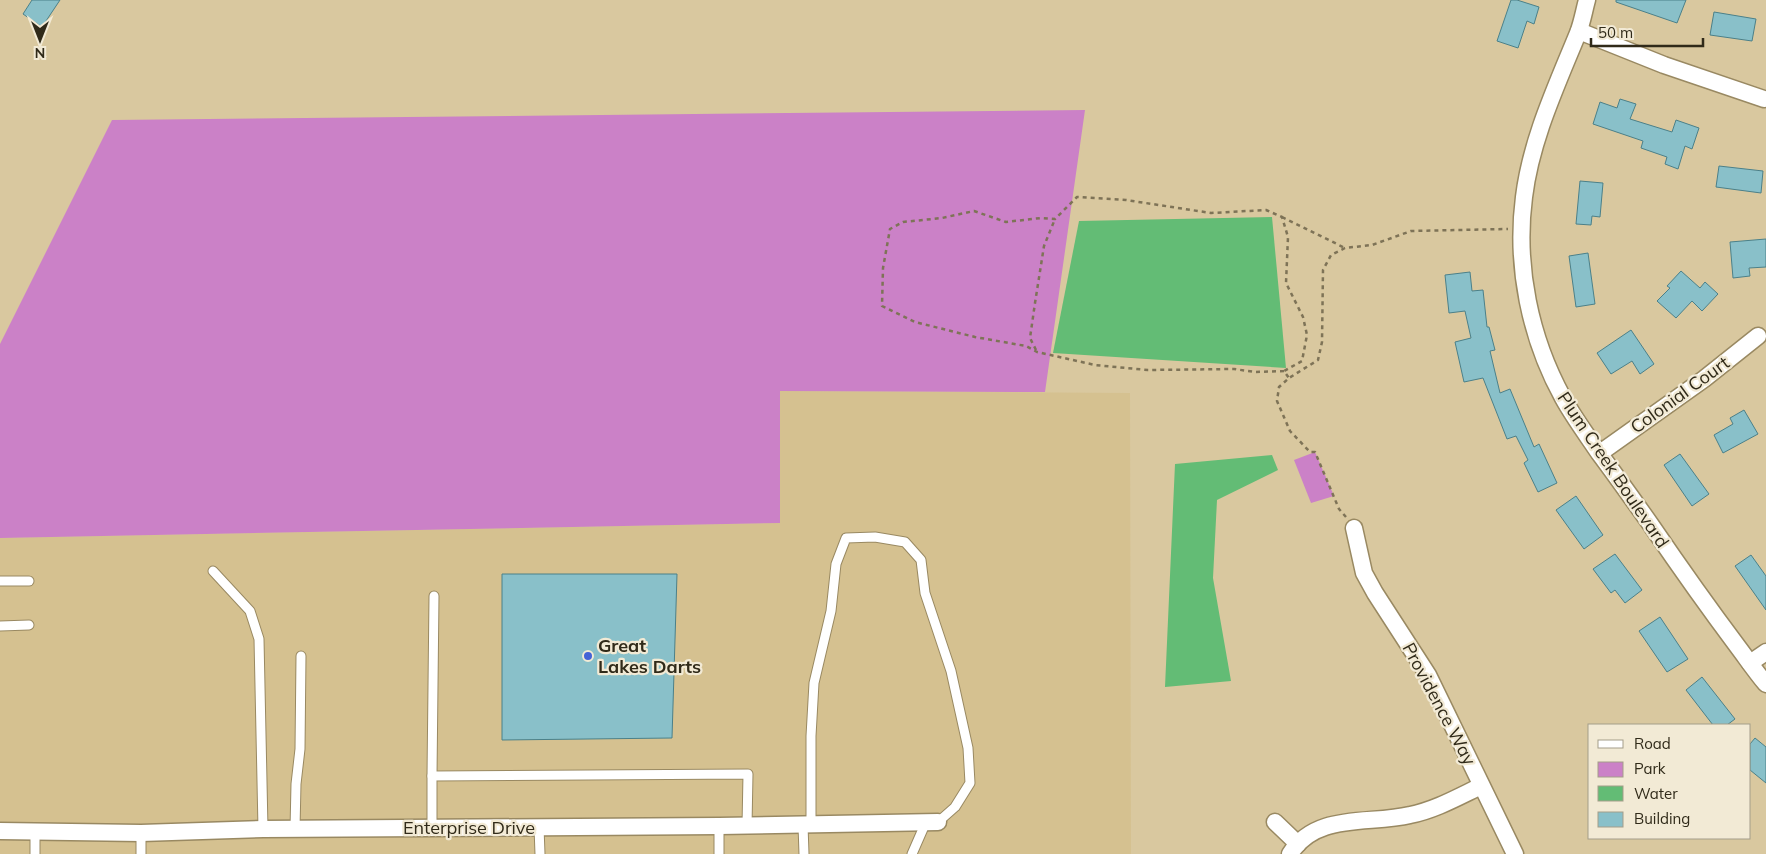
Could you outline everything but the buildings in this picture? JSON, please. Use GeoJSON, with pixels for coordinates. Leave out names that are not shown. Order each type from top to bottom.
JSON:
{"type":"FeatureCollection","features":[{"type":"Feature","properties":{"kind":"street","name":"Plum Creek Boulevard"},"geometry":{"type":"LineString","coordinates":[[1587,0],[1578,31],[1554,88],[1528,169],[1524,198],[1522,257],[1536,339],[1563,399],[1581,428],[1766,684]]}},
{"type":"Feature","properties":{"kind":"street"},"geometry":{"type":"LineString","coordinates":[[1578,31],[1664,65],[1764,99]]}},
{"type":"Feature","properties":{"kind":"street","name":"Colonial Court"},"geometry":{"type":"LineString","coordinates":[[1600,453],[1704,379],[1758,336]]}},
{"type":"Feature","properties":{"kind":"street","name":"Providence Way"},"geometry":{"type":"LineString","coordinates":[[1354,528],[1364,573],[1428,675],[1515,854]]}},
{"type":"Feature","properties":{"kind":"street"},"geometry":{"type":"LineString","coordinates":[[1750,663],[1766,652]]}},
{"type":"Feature","properties":{"kind":"street"},"geometry":{"type":"LineString","coordinates":[[1274,822],[1294,849],[1307,836],[1333,825],[1349,821],[1408,816],[1425,812],[1481,786]]}},
{"type":"Feature","properties":{"kind":"street","name":"Enterprise Drive"},"geometry":{"type":"LineString","coordinates":[[0,831],[141,833],[263,829],[747,826],[932,822]]}},
{"type":"Feature","properties":{"kind":"lane"},"geometry":{"type":"LineString","coordinates":[[804,854],[814,682],[832,611],[836,564],[846,538],[874,538],[905,542],[921,560],[926,593],[951,670],[968,748],[970,783],[955,807],[932,822],[912,854]]}},
{"type":"Feature","properties":{"kind":"lane"},"geometry":{"type":"LineString","coordinates":[[213,571],[250,611],[259,639],[263,829]]}},
{"type":"Feature","properties":{"kind":"lane"},"geometry":{"type":"LineString","coordinates":[[0,581],[29,581]]}},
{"type":"Feature","properties":{"kind":"lane"},"geometry":{"type":"LineString","coordinates":[[432,828],[434,596]]}},
{"type":"Feature","properties":{"kind":"lane"},"geometry":{"type":"LineString","coordinates":[[0,626],[28,626]]}},
{"type":"Feature","properties":{"kind":"lane"},"geometry":{"type":"LineString","coordinates":[[295,829],[296,784],[300,749],[301,656]]}},
{"type":"Feature","properties":{"kind":"lane"},"geometry":{"type":"LineString","coordinates":[[432,776],[748,774],[747,826]]}},
{"type":"Feature","properties":{"kind":"lane"},"geometry":{"type":"LineString","coordinates":[[719,826],[719,854]]}},
{"type":"Feature","properties":{"kind":"lane"},"geometry":{"type":"LineString","coordinates":[[539,827],[540,854]]}},
{"type":"Feature","properties":{"kind":"lane"},"geometry":{"type":"LineString","coordinates":[[35,831],[35,854]]}},
{"type":"Feature","properties":{"kind":"lane"},"geometry":{"type":"LineString","coordinates":[[141,833],[141,854]]}},
{"type":"Feature","properties":{"kind":"path"},"geometry":{"type":"LineString","coordinates":[[1037,352],[1030,338],[1044,246],[1055,219],[1077,197],[1126,200],[1212,213],[1266,210],[1345,248]]}},
{"type":"Feature","properties":{"kind":"path"},"geometry":{"type":"LineString","coordinates":[[1055,219],[1041,218],[1006,222],[974,211],[942,218],[903,222],[890,229],[883,268],[882,306],[915,322],[975,337],[1026,346],[1037,352],[1095,365],[1148,370],[1234,369],[1255,372],[1284,371],[1302,361],[1307,335],[1303,317],[1286,283],[1288,237],[1282,217]]}},
{"type":"Feature","properties":{"kind":"path"},"geometry":{"type":"LineString","coordinates":[[1354,528],[1339,509],[1315,452],[1310,452],[1290,431],[1277,401],[1279,387],[1289,378],[1318,360],[1322,342],[1323,270],[1331,255],[1345,248],[1372,245],[1411,231],[1522,229]]}},
{"type":"Feature","properties":{"kind":"path"},"geometry":{"type":"LineString","coordinates":[[1284,371],[1289,378]]}},
{"type":"Feature","properties":{"kind":"shaded area"},"geometry":{"type":"Polygon","coordinates":[[[780,391],[1130,393],[1131,854],[0,854],[0,538],[780,523],[780,391]]]}},
{"type":"Feature","properties":{"kind":"green space"},"geometry":{"type":"Polygon","coordinates":[[[1085,110],[1045,392],[780,391],[780,523],[0,538],[0,344],[112,120],[1085,110]]]}},
{"type":"Feature","properties":{"kind":"green space"},"geometry":{"type":"Polygon","coordinates":[[[1315,452],[1334,496],[1311,503],[1294,460],[1315,452]]]}},
{"type":"Feature","properties":{"kind":"water"},"geometry":{"type":"Polygon","coordinates":[[[1272,217],[1286,368],[1053,353],[1079,221],[1272,217]]]}},
{"type":"Feature","properties":{"kind":"water"},"geometry":{"type":"Polygon","coordinates":[[[1272,455],[1278,470],[1217,500],[1213,578],[1231,681],[1165,687],[1175,464],[1272,455]]]}},
{"type":"Feature","properties":{"kind":"place","name":"Great Lakes Darts"},"geometry":{"type":"Point","coordinates":[588,656]}}]}
